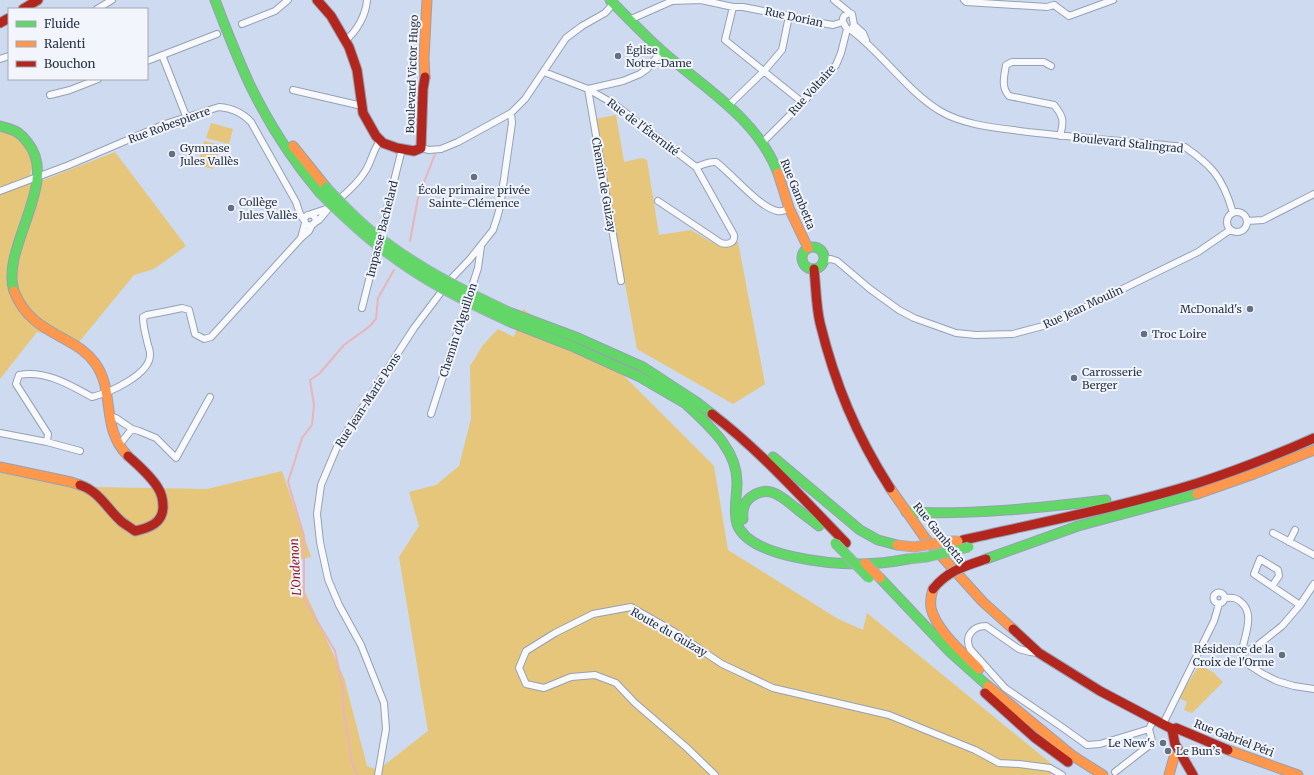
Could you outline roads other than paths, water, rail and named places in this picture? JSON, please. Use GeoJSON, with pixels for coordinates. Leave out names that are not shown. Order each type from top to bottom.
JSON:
{"type":"FeatureCollection","features":[{"type":"Feature","properties":{"kind":"main road"},"geometry":{"type":"LineString","coordinates":[[25,8],[38,0]]}},
{"type":"Feature","properties":{"kind":"main road"},"geometry":{"type":"LineString","coordinates":[[215,0],[242,68],[257,100],[274,130],[296,165],[323,190],[370,230],[421,266],[510,317],[574,348],[640,377],[687,405],[730,436],[907,618],[1007,714],[1034,737],[1089,775]]}},
{"type":"Feature","properties":{"kind":"main road"},"geometry":{"type":"LineString","coordinates":[[223,0],[264,99],[323,190]]}},
{"type":"Feature","properties":{"kind":"main road"},"geometry":{"type":"LineString","coordinates":[[317,0],[331,16],[349,47],[357,70],[363,113],[380,141],[402,149],[414,151],[421,148]]}},
{"type":"Feature","properties":{"kind":"main road","name":"Boulevard Victor Hugo"},"geometry":{"type":"LineString","coordinates":[[421,148],[427,0]]}},
{"type":"Feature","properties":{"kind":"main road","name":"Rue Gambetta"},"geometry":{"type":"LineString","coordinates":[[611,2],[662,51],[728,106],[749,126],[762,143],[777,171],[789,208],[808,248]]}},
{"type":"Feature","properties":{"kind":"main road"},"geometry":{"type":"LineString","coordinates":[[0,126],[16,131],[28,141],[33,149],[37,164],[36,184],[13,260],[11,279],[14,292],[28,315],[55,334],[86,352],[94,362],[102,376],[113,433],[119,445],[156,483],[162,495],[164,504],[162,515],[155,524],[149,528],[135,531],[122,522],[102,499],[86,487],[71,482],[0,467]]}},
{"type":"Feature","properties":{"kind":"main road"},"geometry":{"type":"LineString","coordinates":[[815,247],[822,252],[824,260],[818,268],[814,270],[804,265],[802,261],[804,253],[808,248],[815,247]]}},
{"type":"Feature","properties":{"kind":"main road","name":"Rue Gambetta"},"geometry":{"type":"LineString","coordinates":[[814,270],[820,322],[848,411],[874,463],[906,512],[926,538],[983,602],[1039,653],[1100,691],[1163,724]]}},
{"type":"Feature","properties":{"kind":"main road"},"geometry":{"type":"LineString","coordinates":[[510,317],[578,338],[643,367],[698,403],[731,428],[771,466],[969,670],[1073,756],[1103,775]]}},
{"type":"Feature","properties":{"kind":"main road"},"geometry":{"type":"LineString","coordinates":[[687,405],[722,441],[732,460],[737,477],[735,515],[740,530],[748,539],[762,547],[783,554],[815,561],[874,564],[905,557],[934,548],[1112,516]]}},
{"type":"Feature","properties":{"kind":"main road"},"geometry":{"type":"LineString","coordinates":[[731,428],[752,440],[860,530],[878,540],[897,545],[914,547],[950,541],[963,543],[1198,483],[1289,449],[1314,438]]}},
{"type":"Feature","properties":{"kind":"main road"},"geometry":{"type":"LineString","coordinates":[[1046,734],[980,670],[939,624],[931,609],[931,595],[933,589],[939,581],[956,569],[1077,526],[1214,488],[1274,467],[1314,450]]}},
{"type":"Feature","properties":{"kind":"main road"},"geometry":{"type":"LineString","coordinates":[[906,512],[933,513],[978,511],[1078,504],[1119,498],[1184,483],[1198,483]]}},
{"type":"Feature","properties":{"kind":"main road"},"geometry":{"type":"LineString","coordinates":[[819,526],[780,495],[766,490],[754,494],[744,504],[742,510],[742,518],[748,532],[769,544],[785,549],[816,555],[854,558],[905,557]]}},
{"type":"Feature","properties":{"kind":"main road","name":"Rue Gabriel Péri"},"geometry":{"type":"LineString","coordinates":[[1163,724],[1230,751],[1298,775]]}},
{"type":"Feature","properties":{"kind":"main road"},"geometry":{"type":"LineString","coordinates":[[1172,728],[1175,744],[1193,775]]}},
{"type":"Feature","properties":{"kind":"main road"},"geometry":{"type":"LineString","coordinates":[[1169,775],[1174,757],[1180,752]]}},
{"type":"Feature","properties":{"kind":"street"},"geometry":{"type":"LineString","coordinates":[[99,8],[112,0]]}},
{"type":"Feature","properties":{"kind":"street"},"geometry":{"type":"LineString","coordinates":[[242,24],[276,11],[288,0]]}},
{"type":"Feature","properties":{"kind":"street"},"geometry":{"type":"LineString","coordinates":[[345,41],[360,23],[366,8],[367,0]]}},
{"type":"Feature","properties":{"kind":"street","name":"Rue Dorian"},"geometry":{"type":"LineString","coordinates":[[629,20],[672,1],[692,0],[701,0],[733,7],[742,7],[833,25],[843,20]]}},
{"type":"Feature","properties":{"kind":"street"},"geometry":{"type":"LineString","coordinates":[[964,0],[966,2],[1047,7],[1053,3],[1069,16],[1113,0]]}},
{"type":"Feature","properties":{"kind":"street"},"geometry":{"type":"LineString","coordinates":[[836,1],[852,14],[851,28]]}},
{"type":"Feature","properties":{"kind":"street"},"geometry":{"type":"LineString","coordinates":[[836,1],[843,20],[851,28]]}},
{"type":"Feature","properties":{"kind":"street"},"geometry":{"type":"LineString","coordinates":[[421,148],[429,150],[441,149],[458,142],[511,113],[525,99],[566,38],[582,26],[606,13],[611,2]]}},
{"type":"Feature","properties":{"kind":"street"},"geometry":{"type":"LineString","coordinates":[[733,7],[725,40],[802,102]]}},
{"type":"Feature","properties":{"kind":"street"},"geometry":{"type":"LineString","coordinates":[[843,20],[846,14],[850,13]]}},
{"type":"Feature","properties":{"kind":"street"},"geometry":{"type":"LineString","coordinates":[[728,106],[764,71],[782,50],[790,16]]}},
{"type":"Feature","properties":{"kind":"street","name":"Boulevard Stalingrad"},"geometry":{"type":"LineString","coordinates":[[851,28],[863,33],[868,43],[919,95],[942,112],[964,121],[988,127],[1060,136],[1185,147],[1201,158],[1214,172],[1226,193],[1233,213]]}},
{"type":"Feature","properties":{"kind":"street","name":"Rue Voltaire"},"geometry":{"type":"LineString","coordinates":[[762,143],[836,65],[851,28]]}},
{"type":"Feature","properties":{"kind":"street"},"geometry":{"type":"LineString","coordinates":[[148,61],[217,34]]}},
{"type":"Feature","properties":{"kind":"street"},"geometry":{"type":"LineString","coordinates":[[588,89],[623,81],[640,74],[647,69],[662,51]]}},
{"type":"Feature","properties":{"kind":"street"},"geometry":{"type":"LineString","coordinates":[[162,55],[186,116]]}},
{"type":"Feature","properties":{"kind":"street"},"geometry":{"type":"LineString","coordinates":[[1051,66],[1044,62],[1012,62],[1006,65],[1003,84],[1005,92],[1008,96],[1054,104],[1062,114],[1063,124],[1060,136]]}},
{"type":"Feature","properties":{"kind":"street","name":"Rue de l'Éternité"},"geometry":{"type":"LineString","coordinates":[[544,72],[588,89],[614,104],[696,167],[734,235],[734,240],[728,244],[721,243],[658,202]]}},
{"type":"Feature","properties":{"kind":"street"},"geometry":{"type":"LineString","coordinates":[[50,95],[70,90],[95,80]]}},
{"type":"Feature","properties":{"kind":"street","name":"Chemin de Guizay"},"geometry":{"type":"LineString","coordinates":[[588,89],[621,281]]}},
{"type":"Feature","properties":{"kind":"street"},"geometry":{"type":"LineString","coordinates":[[293,90],[362,106]]}},
{"type":"Feature","properties":{"kind":"street","name":"Rue Robespierre"},"geometry":{"type":"LineString","coordinates":[[0,191],[46,174],[186,116],[219,107],[228,107],[245,115],[251,122],[296,202]]}},
{"type":"Feature","properties":{"kind":"street","name":"Rue Jean-Marie Pons"},"geometry":{"type":"LineString","coordinates":[[378,775],[386,729],[384,703],[361,645],[339,605],[328,580],[320,542],[317,514],[321,485],[337,447],[414,328],[451,278],[481,246],[493,230],[499,213],[512,123],[511,113]]}},
{"type":"Feature","properties":{"kind":"street"},"geometry":{"type":"LineString","coordinates":[[296,202],[305,222],[308,225],[319,220],[329,208],[352,188],[360,178],[367,168],[375,146],[380,141]]}},
{"type":"Feature","properties":{"kind":"street","name":"Impasse Bachelard"},"geometry":{"type":"LineString","coordinates":[[362,308],[402,149]]}},
{"type":"Feature","properties":{"kind":"street"},"geometry":{"type":"LineString","coordinates":[[696,167],[710,162],[716,162],[769,208],[779,212],[789,208]]}},
{"type":"Feature","properties":{"kind":"street"},"geometry":{"type":"LineString","coordinates":[[1247,221],[1263,220],[1314,194]]}},
{"type":"Feature","properties":{"kind":"street"},"geometry":{"type":"LineString","coordinates":[[47,442],[48,434],[16,384],[19,375],[25,374],[62,380],[92,397],[127,383],[147,364],[151,355],[143,326],[143,317],[182,308],[189,310],[195,334],[204,340],[211,337],[309,231],[315,218],[296,202]]}},
{"type":"Feature","properties":{"kind":"street"},"geometry":{"type":"LineString","coordinates":[[301,238],[305,217],[329,208]]}},
{"type":"Feature","properties":{"kind":"street"},"geometry":{"type":"LineString","coordinates":[[1236,212],[1243,214],[1247,221],[1246,227],[1237,232],[1230,230],[1226,221],[1228,216],[1236,212]]}},
{"type":"Feature","properties":{"kind":"street","name":"Rue Jean Moulin"},"geometry":{"type":"LineString","coordinates":[[824,260],[831,259],[837,261],[870,289],[899,310],[914,318],[956,333],[976,335],[1013,334],[1038,328],[1057,320],[1198,252],[1230,230]]}},
{"type":"Feature","properties":{"kind":"street","name":"Chemin d'Aguillon"},"geometry":{"type":"LineString","coordinates":[[431,414],[478,268],[481,246]]}},
{"type":"Feature","properties":{"kind":"street"},"geometry":{"type":"LineString","coordinates":[[110,416],[116,418],[132,429],[139,430],[156,438],[176,458],[210,397]]}},
{"type":"Feature","properties":{"kind":"street"},"geometry":{"type":"LineString","coordinates":[[119,445],[132,429]]}},
{"type":"Feature","properties":{"kind":"street"},"geometry":{"type":"LineString","coordinates":[[0,433],[47,442],[80,451]]}},
{"type":"Feature","properties":{"kind":"street"},"geometry":{"type":"LineString","coordinates":[[1289,542],[1295,530]]}},
{"type":"Feature","properties":{"kind":"street"},"geometry":{"type":"LineString","coordinates":[[1273,533],[1314,555]]}},
{"type":"Feature","properties":{"kind":"street"},"geometry":{"type":"LineString","coordinates":[[1272,586],[1279,576],[1278,570],[1260,560],[1254,574],[1300,605]]}},
{"type":"Feature","properties":{"kind":"street"},"geometry":{"type":"LineString","coordinates":[[1242,651],[1253,648],[1282,626],[1300,605],[1314,584]]}},
{"type":"Feature","properties":{"kind":"street"},"geometry":{"type":"LineString","coordinates":[[1219,604],[1214,599],[1216,593],[1223,593],[1225,598]]}},
{"type":"Feature","properties":{"kind":"street"},"geometry":{"type":"LineString","coordinates":[[1163,724],[1214,621],[1219,604],[1224,601],[1225,598],[1232,597],[1238,599],[1248,611],[1249,621],[1242,651],[1242,656],[1246,663],[1277,681],[1294,686],[1314,689]]}},
{"type":"Feature","properties":{"kind":"street","name":"Route du Guizay"},"geometry":{"type":"LineString","coordinates":[[715,775],[686,747],[635,703],[616,683],[595,675],[571,677],[544,688],[526,684],[519,668],[526,651],[554,633],[593,614],[631,608],[673,631],[722,664],[773,688],[889,715],[975,750],[999,763],[1050,768],[1062,775]]}},
{"type":"Feature","properties":{"kind":"street"},"geometry":{"type":"LineString","coordinates":[[1039,653],[1019,649],[986,626],[976,627],[972,631],[968,641],[970,649],[1005,688],[1087,745],[1100,744],[1149,729]]}},
{"type":"Feature","properties":{"kind":"street"},"geometry":{"type":"LineString","coordinates":[[1115,772],[1151,744],[1152,741],[1149,729],[1154,719]]}},
{"type":"Feature","properties":{"kind":"waterway","name":"L'Ondenon"},"geometry":{"type":"LineString","coordinates":[[410,241],[418,198],[435,154]]}},
{"type":"Feature","properties":{"kind":"waterway","name":"L'Ondenon"},"geometry":{"type":"LineString","coordinates":[[357,775],[352,762],[342,699],[343,690],[335,651],[304,599],[304,536],[288,482],[302,438],[312,425],[314,405],[310,380],[319,374],[344,345],[370,326],[376,319],[378,298],[394,270]]}},
{"type":"Feature","properties":{"kind":"place","name":"Église Notre-Dame"},"geometry":{"type":"Point","coordinates":[618,56]}},
{"type":"Feature","properties":{"kind":"place","name":"Gymnase Jules Vallès"},"geometry":{"type":"Point","coordinates":[172,154]}},
{"type":"Feature","properties":{"kind":"place","name":"École primaire privée Sainte-Clémence"},"geometry":{"type":"Point","coordinates":[474,177]}},
{"type":"Feature","properties":{"kind":"place","name":"Collège Jules Vallès"},"geometry":{"type":"Point","coordinates":[231,208]}},
{"type":"Feature","properties":{"kind":"place","name":"McDonald's"},"geometry":{"type":"Point","coordinates":[1250,309]}},
{"type":"Feature","properties":{"kind":"place","name":"Troc Loire"},"geometry":{"type":"Point","coordinates":[1144,334]}},
{"type":"Feature","properties":{"kind":"place","name":"Carrosserie Berger"},"geometry":{"type":"Point","coordinates":[1074,378]}},
{"type":"Feature","properties":{"kind":"place","name":"Résidence de la Croix de l'Orme"},"geometry":{"type":"Point","coordinates":[1282,655]}},
{"type":"Feature","properties":{"kind":"place","name":"Le New's"},"geometry":{"type":"Point","coordinates":[1163,743]}},
{"type":"Feature","properties":{"kind":"place","name":"Le Bun’s"},"geometry":{"type":"Point","coordinates":[1168,751]}}]}
